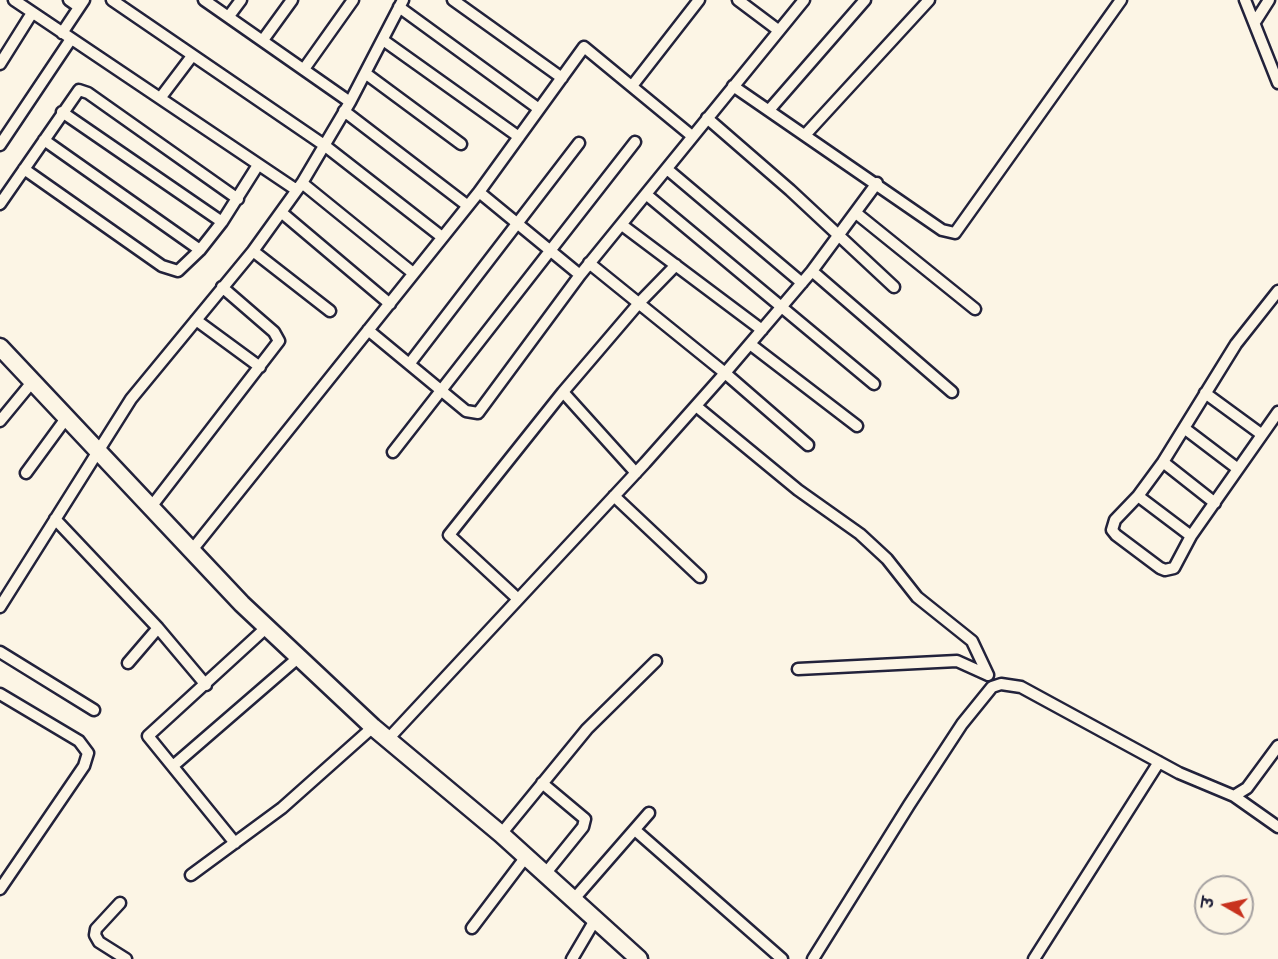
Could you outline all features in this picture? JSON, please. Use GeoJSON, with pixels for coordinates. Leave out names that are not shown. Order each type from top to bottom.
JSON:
{"type":"FeatureCollection","features":[{"type":"Feature","properties":{"kind":"street"},"geometry":{"type":"LineString","coordinates":[[14,0],[161,97],[258,165],[298,186],[413,273]]}},
{"type":"Feature","properties":{"kind":"street"},"geometry":{"type":"LineString","coordinates":[[0,145],[67,36],[82,3],[69,0]]}},
{"type":"Feature","properties":{"kind":"street"},"geometry":{"type":"LineString","coordinates":[[112,0],[324,145],[442,237]]}},
{"type":"Feature","properties":{"kind":"street"},"geometry":{"type":"LineString","coordinates":[[204,0],[304,69],[468,206]]}},
{"type":"Feature","properties":{"kind":"street"},"geometry":{"type":"LineString","coordinates":[[229,16],[241,0]]}},
{"type":"Feature","properties":{"kind":"street"},"geometry":{"type":"LineString","coordinates":[[264,40],[292,0]]}},
{"type":"Feature","properties":{"kind":"street"},"geometry":{"type":"LineString","coordinates":[[304,69],[353,0]]}},
{"type":"Feature","properties":{"kind":"street"},"geometry":{"type":"LineString","coordinates":[[453,0],[562,78]]}},
{"type":"Feature","properties":{"kind":"street"},"geometry":{"type":"LineString","coordinates":[[632,86],[699,0]]}},
{"type":"Feature","properties":{"kind":"street"},"geometry":{"type":"LineString","coordinates":[[738,0],[778,30]]}},
{"type":"Feature","properties":{"kind":"street"},"geometry":{"type":"LineString","coordinates":[[770,109],[865,0]]}},
{"type":"Feature","properties":{"kind":"street"},"geometry":{"type":"LineString","coordinates":[[804,135],[929,0]]}},
{"type":"Feature","properties":{"kind":"street"},"geometry":{"type":"LineString","coordinates":[[733,86],[770,109],[942,230],[955,233],[1120,0]]}},
{"type":"Feature","properties":{"kind":"street"},"geometry":{"type":"LineString","coordinates":[[1245,0],[1278,83]]}},
{"type":"Feature","properties":{"kind":"street"},"geometry":{"type":"LineString","coordinates":[[1255,22],[1269,0]]}},
{"type":"Feature","properties":{"kind":"street"},"geometry":{"type":"LineString","coordinates":[[368,330],[471,414],[478,413],[580,274],[647,195],[798,2]]}},
{"type":"Feature","properties":{"kind":"street"},"geometry":{"type":"LineString","coordinates":[[0,606],[131,399],[253,251],[281,212],[347,107],[401,3],[539,109]]}},
{"type":"Feature","properties":{"kind":"street"},"geometry":{"type":"LineString","coordinates":[[0,64],[32,13]]}},
{"type":"Feature","properties":{"kind":"street"},"geometry":{"type":"LineString","coordinates":[[383,40],[519,137]]}},
{"type":"Feature","properties":{"kind":"street"},"geometry":{"type":"LineString","coordinates":[[192,550],[479,192],[584,47],[692,136]]}},
{"type":"Feature","properties":{"kind":"street"},"geometry":{"type":"LineString","coordinates":[[161,97],[192,56]]}},
{"type":"Feature","properties":{"kind":"street"},"geometry":{"type":"LineString","coordinates":[[365,73],[461,144]]}},
{"type":"Feature","properties":{"kind":"street"},"geometry":{"type":"LineString","coordinates":[[0,204],[74,94],[79,90],[84,91],[238,199]]}},
{"type":"Feature","properties":{"kind":"street"},"geometry":{"type":"LineString","coordinates":[[62,112],[222,222]]}},
{"type":"Feature","properties":{"kind":"street"},"geometry":{"type":"LineString","coordinates":[[707,118],[790,190],[894,287]]}},
{"type":"Feature","properties":{"kind":"street"},"geometry":{"type":"LineString","coordinates":[[44,140],[200,250]]}},
{"type":"Feature","properties":{"kind":"street"},"geometry":{"type":"LineString","coordinates":[[393,452],[443,391],[635,142]]}},
{"type":"Feature","properties":{"kind":"street"},"geometry":{"type":"LineString","coordinates":[[410,363],[579,143]]}},
{"type":"Feature","properties":{"kind":"street"},"geometry":{"type":"LineString","coordinates":[[24,169],[169,270],[178,271],[185,267],[222,222],[258,165]]}},
{"type":"Feature","properties":{"kind":"street"},"geometry":{"type":"LineString","coordinates":[[667,169],[802,283]]}},
{"type":"Feature","properties":{"kind":"street"},"geometry":{"type":"LineString","coordinates":[[389,738],[696,406],[812,272],[877,183]]}},
{"type":"Feature","properties":{"kind":"street"},"geometry":{"type":"LineString","coordinates":[[479,192],[580,274]]}},
{"type":"Feature","properties":{"kind":"street"},"geometry":{"type":"LineString","coordinates":[[647,195],[874,384]]}},
{"type":"Feature","properties":{"kind":"street"},"geometry":{"type":"LineString","coordinates":[[281,212],[390,304]]}},
{"type":"Feature","properties":{"kind":"street"},"geometry":{"type":"LineString","coordinates":[[856,213],[975,309]]}},
{"type":"Feature","properties":{"kind":"street"},"geometry":{"type":"LineString","coordinates":[[622,225],[762,330]]}},
{"type":"Feature","properties":{"kind":"street"},"geometry":{"type":"LineString","coordinates":[[253,251],[330,311]]}},
{"type":"Feature","properties":{"kind":"street"},"geometry":{"type":"LineString","coordinates":[[590,263],[725,373],[808,445]]}},
{"type":"Feature","properties":{"kind":"street"},"geometry":{"type":"LineString","coordinates":[[518,599],[449,534],[563,392],[639,303],[676,265]]}},
{"type":"Feature","properties":{"kind":"street"},"geometry":{"type":"LineString","coordinates":[[812,272],[952,392]]}},
{"type":"Feature","properties":{"kind":"street"},"geometry":{"type":"LineString","coordinates":[[151,507],[277,347],[278,337],[222,287]]}},
{"type":"Feature","properties":{"kind":"street"},"geometry":{"type":"LineString","coordinates":[[1278,291],[1236,344],[1163,462],[1138,496],[1112,525],[1116,535],[1165,570],[1174,568],[1191,536],[1278,412]]}},
{"type":"Feature","properties":{"kind":"street"},"geometry":{"type":"LineString","coordinates":[[196,320],[260,367]]}},
{"type":"Feature","properties":{"kind":"street"},"geometry":{"type":"LineString","coordinates":[[750,344],[857,426]]}},
{"type":"Feature","properties":{"kind":"street"},"geometry":{"type":"LineString","coordinates":[[2,354],[33,381],[97,451],[267,627],[373,726],[574,899],[630,956]]}},
{"type":"Feature","properties":{"kind":"street"},"geometry":{"type":"LineString","coordinates":[[0,421],[33,381]]}},
{"type":"Feature","properties":{"kind":"street"},"geometry":{"type":"LineString","coordinates":[[563,392],[636,473]]}},
{"type":"Feature","properties":{"kind":"street"},"geometry":{"type":"LineString","coordinates":[[1205,393],[1261,434]]}},
{"type":"Feature","properties":{"kind":"street"},"geometry":{"type":"LineString","coordinates":[[696,406],[880,553],[917,597],[972,641],[988,675]]}},
{"type":"Feature","properties":{"kind":"street"},"geometry":{"type":"LineString","coordinates":[[26,473],[67,417]]}},
{"type":"Feature","properties":{"kind":"street"},"geometry":{"type":"LineString","coordinates":[[1184,428],[1238,469]]}},
{"type":"Feature","properties":{"kind":"street"},"geometry":{"type":"LineString","coordinates":[[1163,462],[1215,503]]}},
{"type":"Feature","properties":{"kind":"street"},"geometry":{"type":"LineString","coordinates":[[614,496],[700,577]]}},
{"type":"Feature","properties":{"kind":"street"},"geometry":{"type":"LineString","coordinates":[[1138,496],[1191,536]]}},
{"type":"Feature","properties":{"kind":"street"},"geometry":{"type":"LineString","coordinates":[[55,519],[158,628],[206,685]]}},
{"type":"Feature","properties":{"kind":"street"},"geometry":{"type":"LineString","coordinates":[[235,843],[148,736],[267,627]]}},
{"type":"Feature","properties":{"kind":"street"},"geometry":{"type":"LineString","coordinates":[[128,663],[158,628]]}},
{"type":"Feature","properties":{"kind":"street"},"geometry":{"type":"LineString","coordinates":[[0,652],[94,710]]}},
{"type":"Feature","properties":{"kind":"street"},"geometry":{"type":"LineString","coordinates":[[173,766],[299,657]]}},
{"type":"Feature","properties":{"kind":"street"},"geometry":{"type":"LineString","coordinates":[[501,834],[587,729],[656,661]]}},
{"type":"Feature","properties":{"kind":"street"},"geometry":{"type":"LineString","coordinates":[[798,669],[957,661],[988,675],[1001,684],[1021,687],[1159,762],[1234,796],[1278,826]]}},
{"type":"Feature","properties":{"kind":"street"},"geometry":{"type":"LineString","coordinates":[[813,959],[962,724],[985,694],[992,687],[1001,684]]}},
{"type":"Feature","properties":{"kind":"street"},"geometry":{"type":"LineString","coordinates":[[0,694],[79,741],[88,753],[84,766],[0,889]]}},
{"type":"Feature","properties":{"kind":"street"},"geometry":{"type":"LineString","coordinates":[[191,875],[282,808],[373,726]]}},
{"type":"Feature","properties":{"kind":"street"},"geometry":{"type":"LineString","coordinates":[[1234,796],[1247,788],[1278,746]]}},
{"type":"Feature","properties":{"kind":"street"},"geometry":{"type":"LineString","coordinates":[[1034,959],[1159,762]]}},
{"type":"Feature","properties":{"kind":"street"},"geometry":{"type":"LineString","coordinates":[[542,783],[585,819],[583,826],[545,874]]}},
{"type":"Feature","properties":{"kind":"street"},"geometry":{"type":"LineString","coordinates":[[574,899],[649,813]]}},
{"type":"Feature","properties":{"kind":"street"},"geometry":{"type":"LineString","coordinates":[[635,830],[782,959]]}},
{"type":"Feature","properties":{"kind":"street"},"geometry":{"type":"LineString","coordinates":[[472,928],[525,858]]}},
{"type":"Feature","properties":{"kind":"street"},"geometry":{"type":"LineString","coordinates":[[120,903],[96,929],[94,935],[99,942],[126,959]]}},
{"type":"Feature","properties":{"kind":"street"},"geometry":{"type":"LineString","coordinates":[[572,959],[595,920]]}}]}
